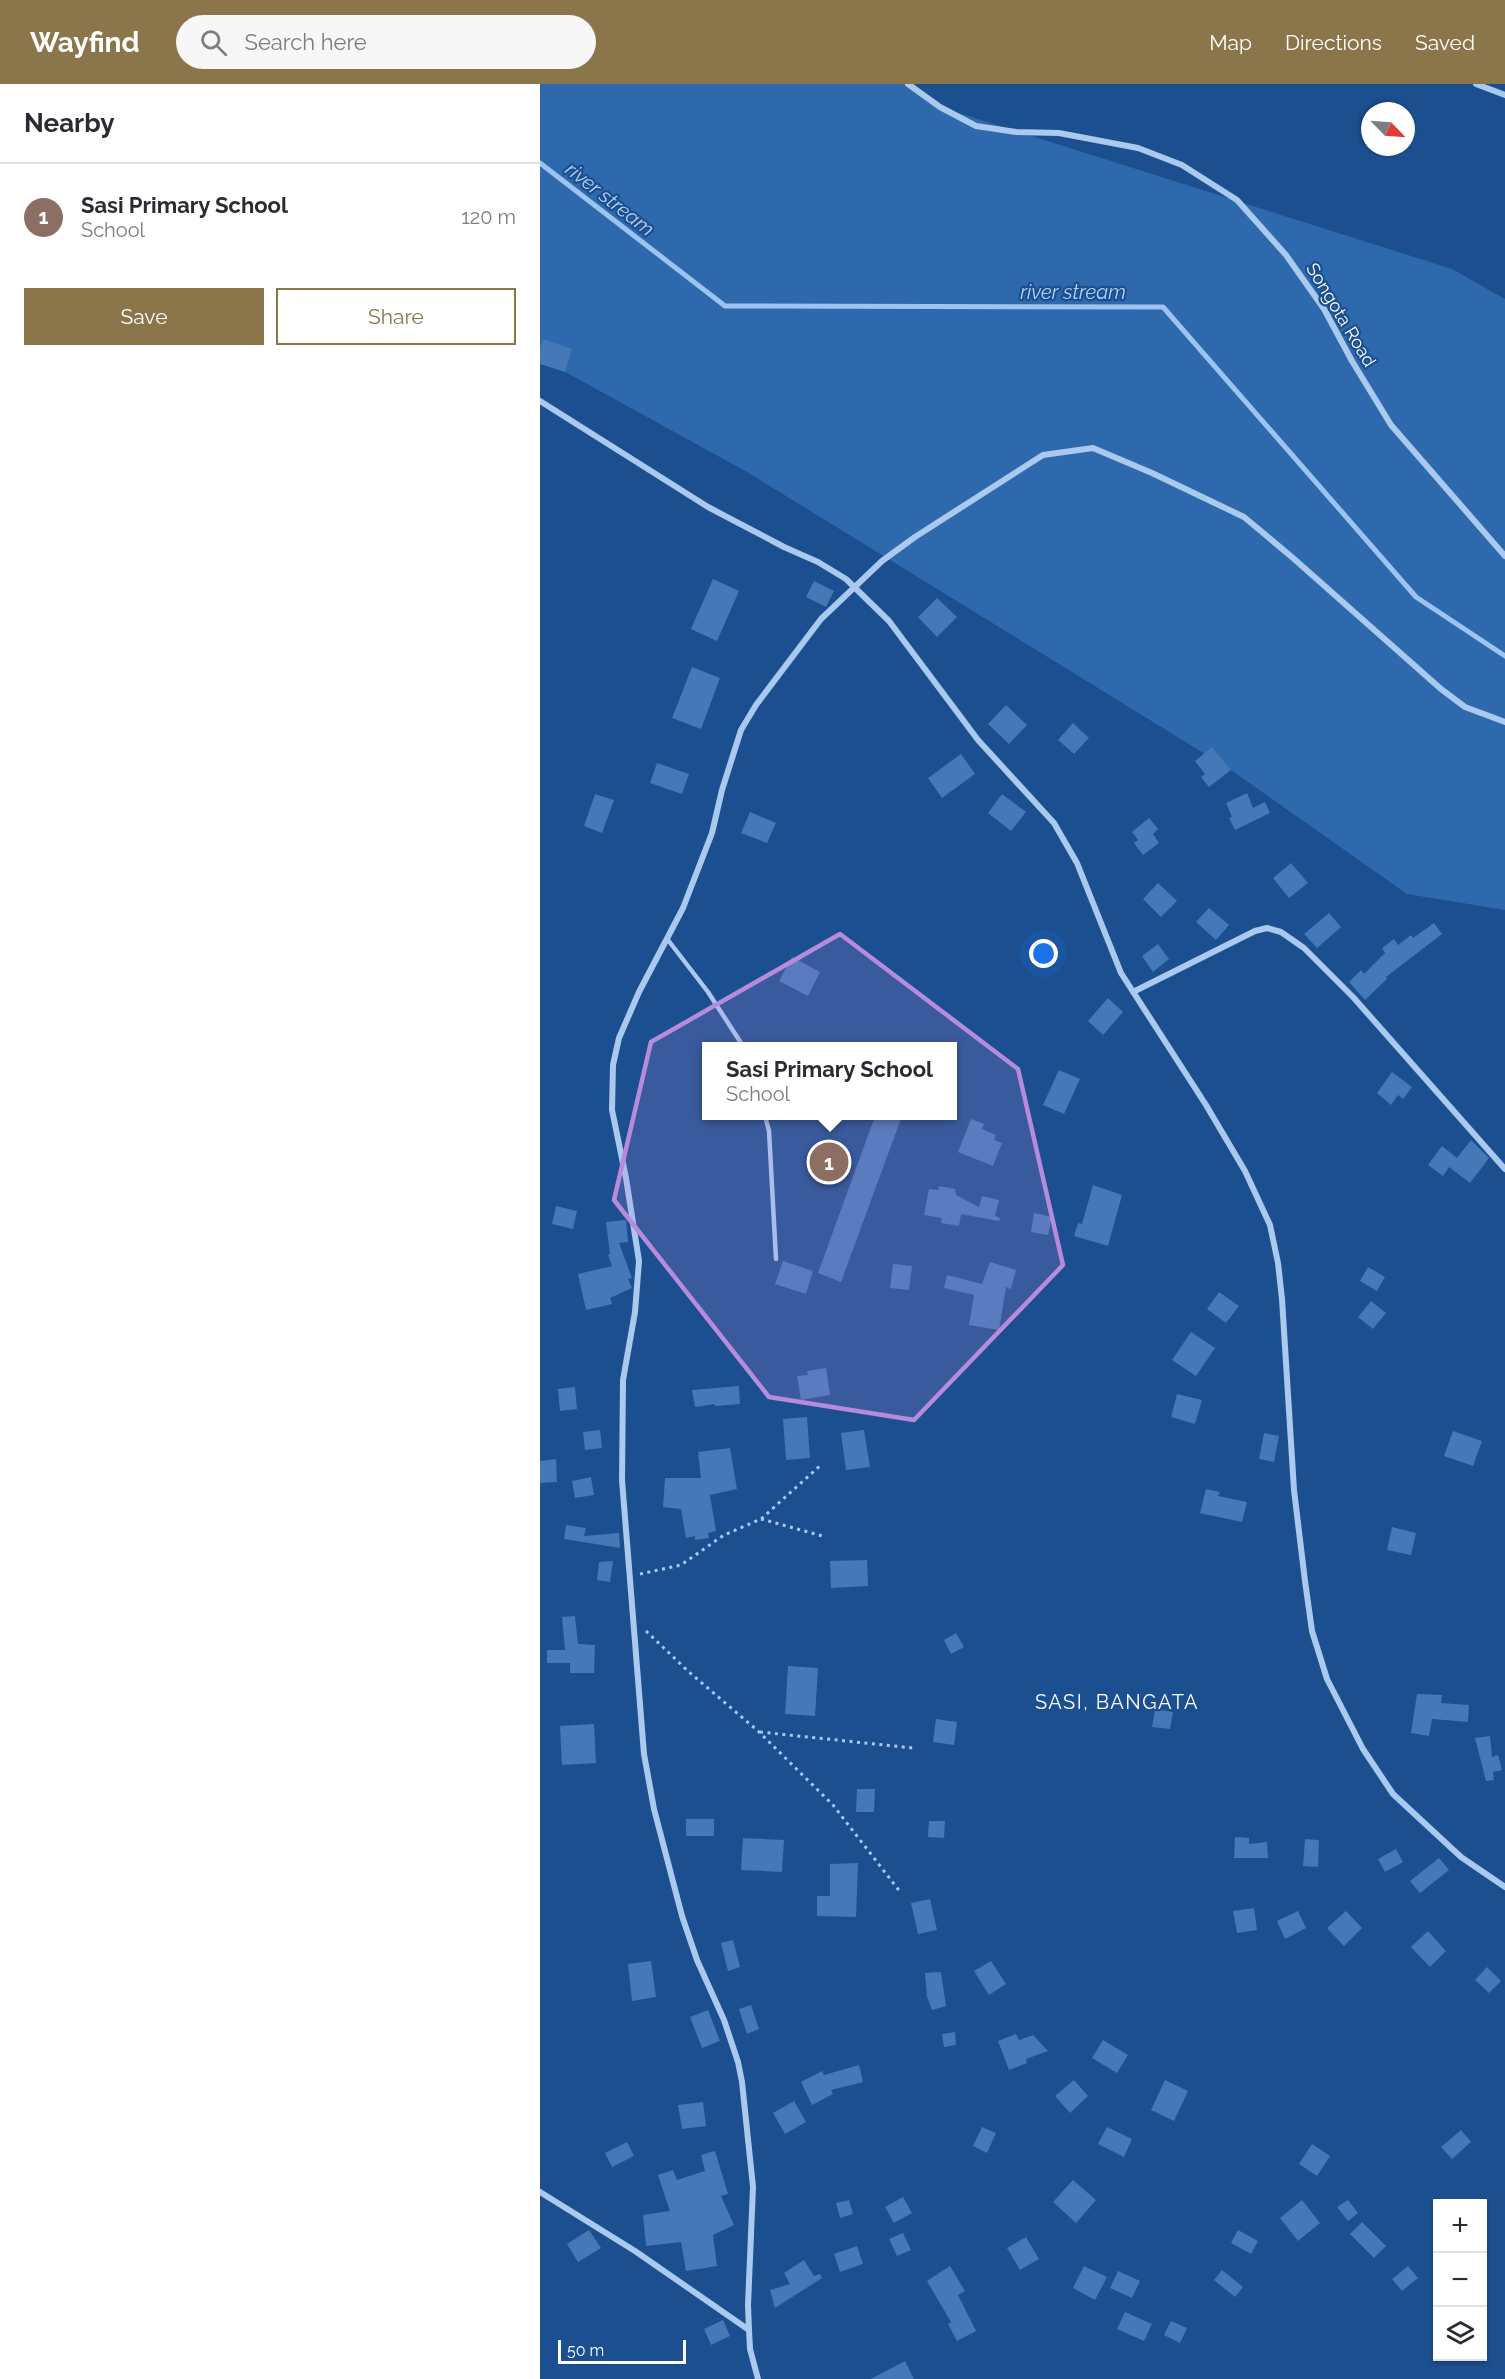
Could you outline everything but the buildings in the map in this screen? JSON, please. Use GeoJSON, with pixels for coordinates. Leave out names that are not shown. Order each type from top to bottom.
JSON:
{"type":"FeatureCollection","features":[{"type":"Feature","properties":{"kind":"street","name":"Songota Road"},"geometry":{"type":"LineString","coordinates":[[908,84],[940,107],[976,126],[1016,132],[1059,133],[1138,148],[1182,165],[1238,200],[1286,255],[1324,309],[1391,425],[1505,556]]}},
{"type":"Feature","properties":{"kind":"street"},"geometry":{"type":"LineString","coordinates":[[1476,84],[1505,95]]}},
{"type":"Feature","properties":{"kind":"street"},"geometry":{"type":"LineString","coordinates":[[540,400],[708,507],[837,572],[889,621],[978,740],[1054,823],[1077,863],[1121,973],[1240,1162],[1270,1225],[1278,1263],[1282,1299],[1294,1490],[1305,1581],[1312,1631],[1327,1679],[1363,1749],[1394,1794],[1461,1857],[1505,1887]]}},
{"type":"Feature","properties":{"kind":"street"},"geometry":{"type":"LineString","coordinates":[[758,2379],[749,2330],[748,2284],[753,2187],[742,2082],[724,2020],[697,1960],[682,1916],[654,1809],[644,1754],[622,1480],[622,1389],[625,1359],[638,1293],[639,1261],[626,1178],[612,1110],[613,1065],[619,1038],[639,992],[668,940],[712,833],[722,790],[741,730],[756,705],[821,619],[882,561],[915,537],[1044,455],[1093,448],[1244,517],[1464,707],[1505,722]]}},
{"type":"Feature","properties":{"kind":"street"},"geometry":{"type":"LineString","coordinates":[[1133,992],[1255,931],[1267,928],[1281,932],[1304,948],[1353,997],[1505,1169]]}},
{"type":"Feature","properties":{"kind":"street"},"geometry":{"type":"LineString","coordinates":[[540,2192],[635,2251],[749,2330]]}},
{"type":"Feature","properties":{"kind":"lane"},"geometry":{"type":"LineString","coordinates":[[668,940],[708,992],[739,1042]]}},
{"type":"Feature","properties":{"kind":"lane"},"geometry":{"type":"LineString","coordinates":[[766,1120],[769,1131],[776,1259]]}},
{"type":"Feature","properties":{"kind":"path"},"geometry":{"type":"LineString","coordinates":[[629,1576],[681,1565],[724,1534],[761,1519],[822,1464]]}},
{"type":"Feature","properties":{"kind":"path"},"geometry":{"type":"LineString","coordinates":[[761,1519],[826,1537]]}},
{"type":"Feature","properties":{"kind":"path"},"geometry":{"type":"LineString","coordinates":[[633,1617],[658,1644],[758,1731],[833,1805],[901,1893]]}},
{"type":"Feature","properties":{"kind":"path"},"geometry":{"type":"LineString","coordinates":[[758,1731],[913,1748]]}},
{"type":"Feature","properties":{"kind":"highlighted area"},"geometry":{"type":"Polygon","coordinates":[[[840,934],[1018,1069],[1063,1265],[914,1420],[769,1397],[614,1200],[651,1042],[840,934]]]}},
{"type":"Feature","properties":{"kind":"shaded area"},"geometry":{"type":"Polygon","coordinates":[[[540,84],[914,84],[940,107],[1452,269],[1505,299],[1505,910],[1407,894],[1231,770],[747,472],[540,358],[540,84]]]}},
{"type":"Feature","properties":{"kind":"waterway","name":"river stream"},"geometry":{"type":"LineString","coordinates":[[540,163],[725,306],[1163,307],[1416,597],[1505,656]]}},
{"type":"Feature","properties":{"kind":"place","name":"Sasi Primary School"},"geometry":{"type":"Point","coordinates":[829,1162]}},
{"type":"Feature","properties":{"kind":"district","name":"SASI, BANGATA"},"geometry":{"type":"Point","coordinates":[1117,1702]}}]}
